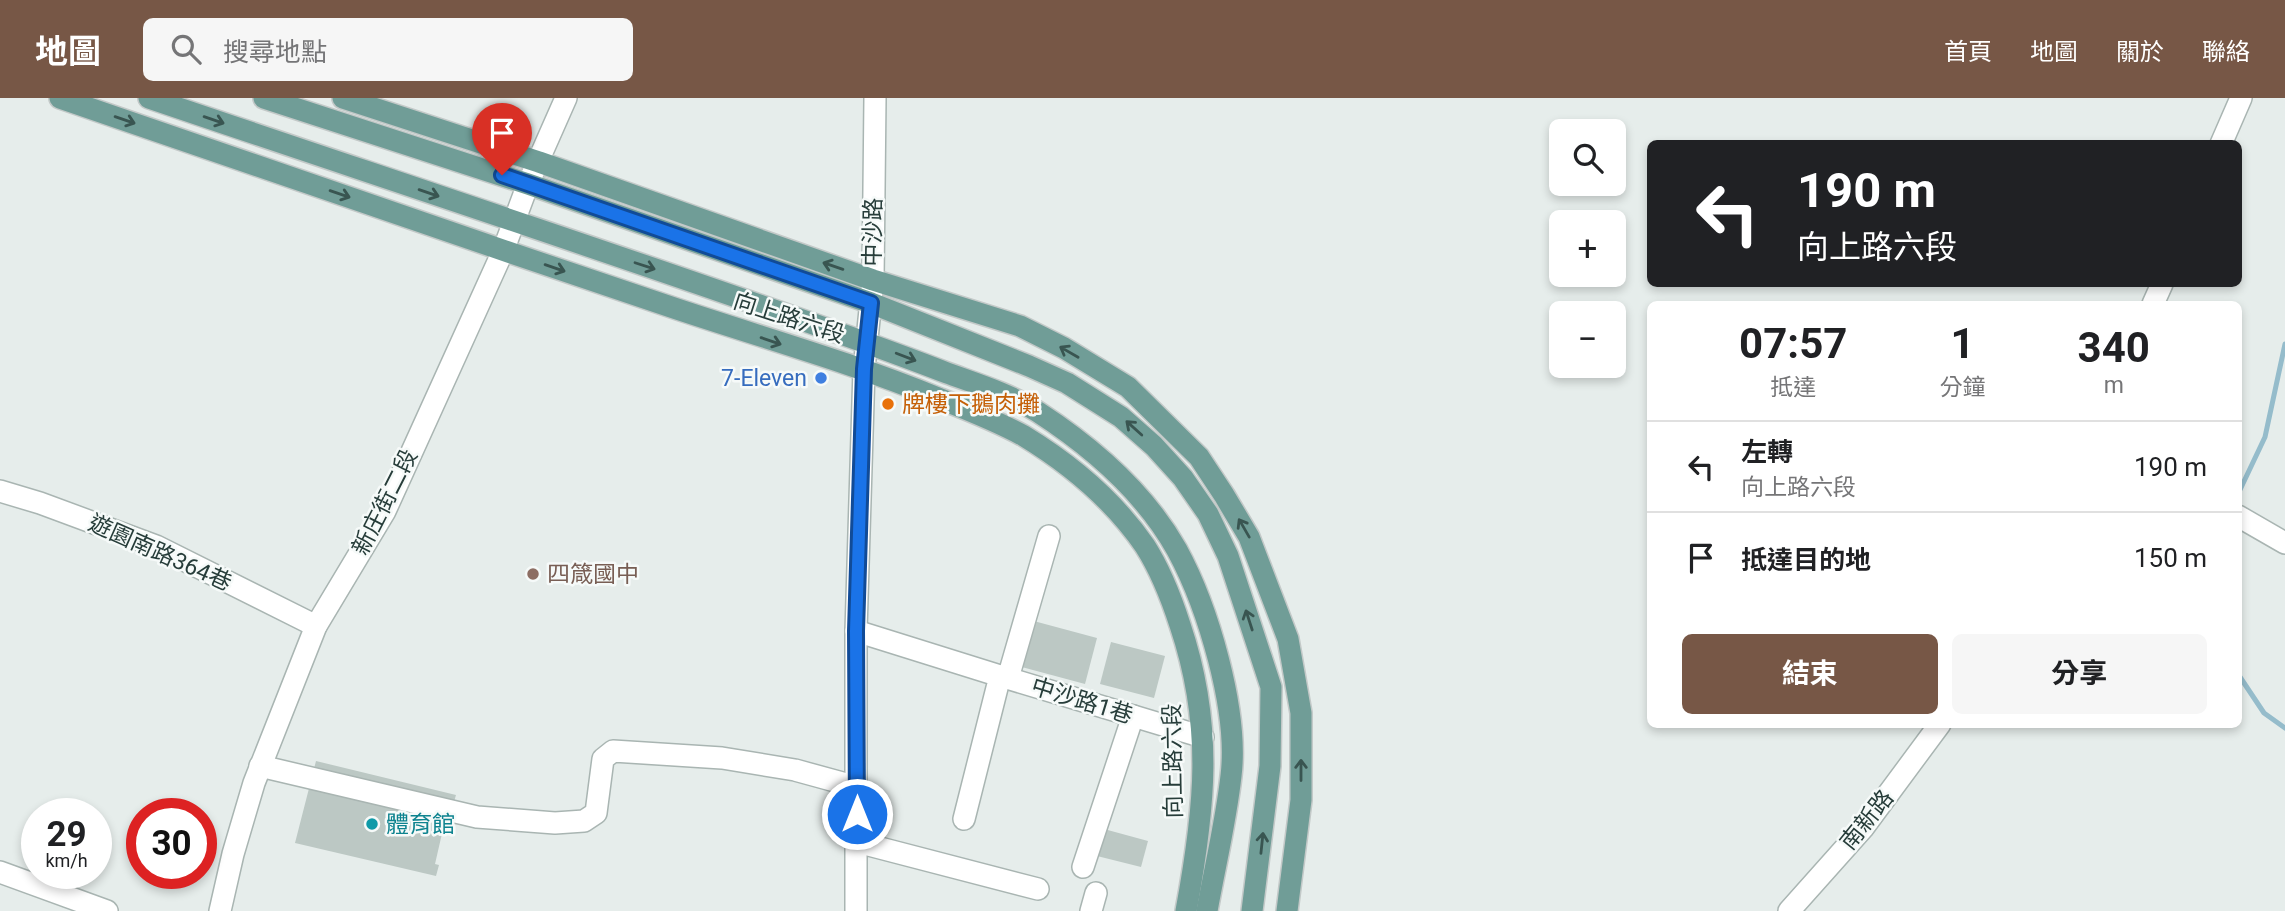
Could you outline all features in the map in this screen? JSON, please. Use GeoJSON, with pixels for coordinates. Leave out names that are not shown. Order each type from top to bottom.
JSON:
{"type":"FeatureCollection","features":[{"type":"Feature","properties":{"kind":"main road","name":"向上路六段"},"geometry":{"type":"LineString","coordinates":[[60,98],[503,251],[864,369],[980,415],[1024,436],[1079,474],[1106,499],[1145,546],[1166,583],[1189,651],[1198,689],[1204,782],[1199,839],[1186,911]]}},
{"type":"Feature","properties":{"kind":"main road","name":"向上路六段"},"geometry":{"type":"LineString","coordinates":[[149,98],[866,342],[993,390],[1035,410],[1092,452],[1147,506],[1175,547],[1202,610],[1225,684],[1232,733],[1231,775],[1207,911]]}},
{"type":"Feature","properties":{"kind":"main road","name":"向上路六段"},"geometry":{"type":"LineString","coordinates":[[264,98],[528,184],[871,303],[1030,366],[1067,383],[1121,416],[1154,446],[1183,478],[1208,514],[1228,556],[1271,687],[1270,766],[1252,911]]}},
{"type":"Feature","properties":{"kind":"main road"},"geometry":{"type":"LineString","coordinates":[[343,98],[539,162],[873,280],[1020,326],[1064,348],[1128,387],[1199,457],[1224,495],[1249,537],[1288,639],[1301,713],[1301,800],[1287,911]]}},
{"type":"Feature","properties":{"kind":"street","name":"新庄街二段"},"geometry":{"type":"LineString","coordinates":[[220,911],[233,854],[260,766],[316,626],[385,511],[503,251],[528,184],[566,98]]}},
{"type":"Feature","properties":{"kind":"street","name":"中沙路"},"geometry":{"type":"LineString","coordinates":[[856,911],[856,631],[864,369],[873,280],[875,98]]}},
{"type":"Feature","properties":{"kind":"street"},"geometry":{"type":"LineString","coordinates":[[2223,140],[2241,98]]}},
{"type":"Feature","properties":{"kind":"street","name":"遊園南路364巷"},"geometry":{"type":"LineString","coordinates":[[0,491],[156,546],[316,626]]}},
{"type":"Feature","properties":{"kind":"street"},"geometry":{"type":"LineString","coordinates":[[2242,518],[2285,543]]}},
{"type":"Feature","properties":{"kind":"street"},"geometry":{"type":"LineString","coordinates":[[1004,677],[1049,536]]}},
{"type":"Feature","properties":{"kind":"street","name":"中沙路1巷"},"geometry":{"type":"LineString","coordinates":[[856,631],[1203,737]]}},
{"type":"Feature","properties":{"kind":"street","name":"中沙路1巷"},"geometry":{"type":"LineString","coordinates":[[964,819],[1004,677]]}},
{"type":"Feature","properties":{"kind":"street"},"geometry":{"type":"LineString","coordinates":[[1083,867],[1133,716]]}},
{"type":"Feature","properties":{"kind":"street","name":"南新路"},"geometry":{"type":"LineString","coordinates":[[1789,911],[1863,828],[1937,728]]}},
{"type":"Feature","properties":{"kind":"street"},"geometry":{"type":"LineString","coordinates":[[260,766],[477,817],[555,824],[584,821],[596,813],[603,759],[612,751],[722,758],[795,770],[857,787]]}},
{"type":"Feature","properties":{"kind":"street"},"geometry":{"type":"LineString","coordinates":[[857,842],[1038,889]]}},
{"type":"Feature","properties":{"kind":"street"},"geometry":{"type":"LineString","coordinates":[[0,872],[107,911]]}},
{"type":"Feature","properties":{"kind":"building"},"geometry":{"type":"Polygon","coordinates":[[[1030,620],[1097,638],[1085,684],[1018,666],[1030,620]]]}},
{"type":"Feature","properties":{"kind":"building"},"geometry":{"type":"Polygon","coordinates":[[[1111,642],[1165,656],[1154,698],[1100,684],[1111,642]]]}},
{"type":"Feature","properties":{"kind":"building","name":"體育館"},"geometry":{"type":"Polygon","coordinates":[[[316,761],[456,795],[453,805],[449,803],[435,864],[439,865],[436,876],[295,843],[316,761]]]}},
{"type":"Feature","properties":{"kind":"building"},"geometry":{"type":"Polygon","coordinates":[[[1104,829],[1148,841],[1141,867],[1097,856],[1104,829]]]}},
{"type":"Feature","properties":{"kind":"waterway"},"geometry":{"type":"LineString","coordinates":[[2242,486],[2265,437],[2285,344]]}},
{"type":"Feature","properties":{"kind":"waterway"},"geometry":{"type":"LineString","coordinates":[[2242,680],[2264,713],[2285,728]]}},
{"type":"Feature","properties":{"kind":"place","name":"7-Eleven"},"geometry":{"type":"Point","coordinates":[821,378]}},
{"type":"Feature","properties":{"kind":"place","name":"牌樓下鵝肉攤"},"geometry":{"type":"Point","coordinates":[888,404]}},
{"type":"Feature","properties":{"kind":"place","name":"四箴國中"},"geometry":{"type":"Point","coordinates":[533,574]}},
{"type":"Feature","properties":{"kind":"place","name":"體育館"},"geometry":{"type":"Point","coordinates":[372,824]}},
{"type":"Feature","properties":{"kind":"route"},"geometry":{"type":"LineString","coordinates":[[502,175],[871,303],[864,369],[856,631],[857,814]]}}]}
